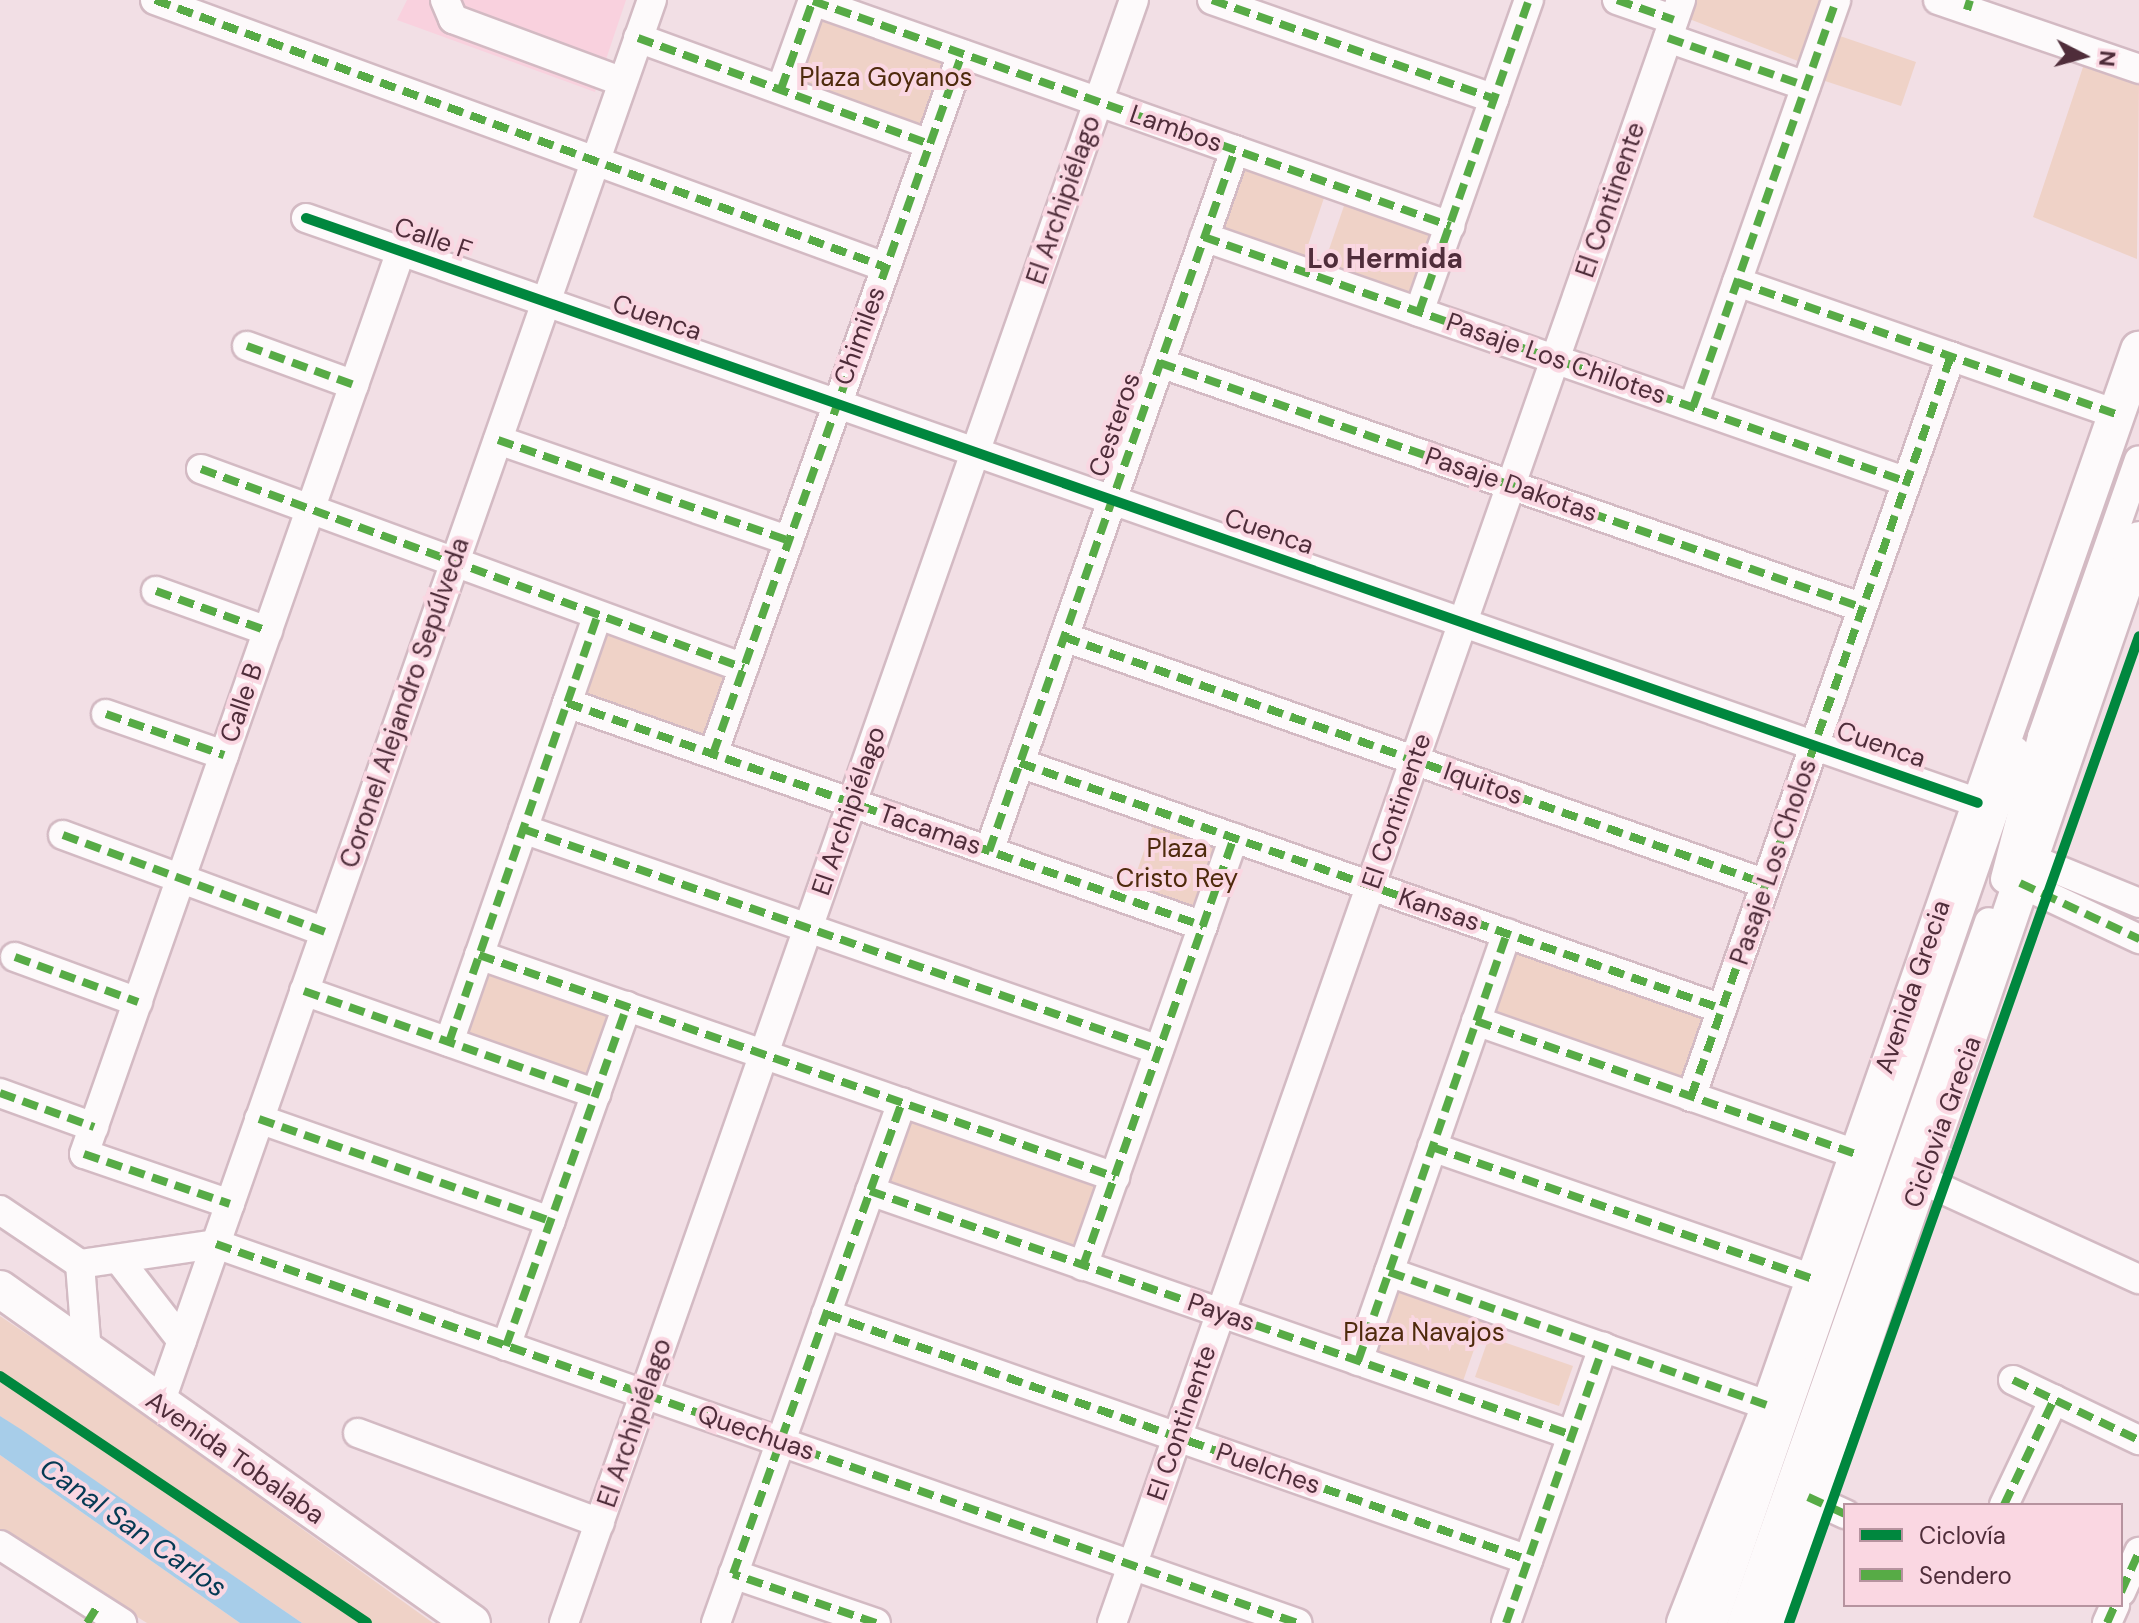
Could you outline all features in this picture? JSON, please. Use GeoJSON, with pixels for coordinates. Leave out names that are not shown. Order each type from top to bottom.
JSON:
{"type":"FeatureCollection","features":[{"type":"Feature","properties":{"kind":"main road","name":"Avenida Grecia"},"geometry":{"type":"LineString","coordinates":[[1685,1623],[1770,1406],[1978,803],[2128,404],[2139,350]]}},
{"type":"Feature","properties":{"kind":"main road"},"geometry":{"type":"LineString","coordinates":[[1769,1623],[1923,1180],[2025,870],[2131,591],[2139,540]]}},
{"type":"Feature","properties":{"kind":"main road","name":"Avenida Tobalaba"},"geometry":{"type":"LineString","coordinates":[[0,1289],[159,1406],[472,1623]]}},
{"type":"Feature","properties":{"kind":"street"},"geometry":{"type":"LineString","coordinates":[[155,0],[594,165],[885,267]]}},
{"type":"Feature","properties":{"kind":"street"},"geometry":{"type":"LineString","coordinates":[[445,0],[453,19],[623,82]]}},
{"type":"Feature","properties":{"kind":"street","name":"Coronel Alejandro Sepúlveda"},"geometry":{"type":"LineString","coordinates":[[159,1406],[652,0]]}},
{"type":"Feature","properties":{"kind":"street","name":"El Archipiélago"},"geometry":{"type":"LineString","coordinates":[[564,1623],[1134,0]]}},
{"type":"Feature","properties":{"kind":"street"},"geometry":{"type":"LineString","coordinates":[[1212,0],[1494,99]]}},
{"type":"Feature","properties":{"kind":"street"},"geometry":{"type":"LineString","coordinates":[[1419,312],[1529,0]]}},
{"type":"Feature","properties":{"kind":"street"},"geometry":{"type":"LineString","coordinates":[[1617,0],[1674,19],[1806,86]]}},
{"type":"Feature","properties":{"kind":"street"},"geometry":{"type":"LineString","coordinates":[[1693,407],[1836,0]]}},
{"type":"Feature","properties":{"kind":"street"},"geometry":{"type":"LineString","coordinates":[[1938,0],[1968,5],[2139,69]]}},
{"type":"Feature","properties":{"kind":"street"},"geometry":{"type":"LineString","coordinates":[[781,89],[813,1]]}},
{"type":"Feature","properties":{"kind":"street","name":"Lambos"},"geometry":{"type":"LineString","coordinates":[[813,1],[1450,226]]}},
{"type":"Feature","properties":{"kind":"street","name":"El Continente"},"geometry":{"type":"LineString","coordinates":[[1112,1623],[1674,19]]}},
{"type":"Feature","properties":{"kind":"street"},"geometry":{"type":"LineString","coordinates":[[638,38],[929,144]]}},
{"type":"Feature","properties":{"kind":"street","name":"Chimiles"},"geometry":{"type":"LineString","coordinates":[[713,754],[962,54]]}},
{"type":"Feature","properties":{"kind":"street","name":"Cesteros"},"geometry":{"type":"LineString","coordinates":[[989,851],[1235,150]]}},
{"type":"Feature","properties":{"kind":"street","name":"Calle F"},"geometry":{"type":"LineString","coordinates":[[306,218],[546,302]]}},
{"type":"Feature","properties":{"kind":"street","name":"Pasaje Los Chilotes"},"geometry":{"type":"LineString","coordinates":[[1204,237],[1907,482]]}},
{"type":"Feature","properties":{"kind":"street","name":"Calle B"},"geometry":{"type":"LineString","coordinates":[[230,1204],[84,1154],[401,251]]}},
{"type":"Feature","properties":{"kind":"street"},"geometry":{"type":"LineString","coordinates":[[1713,1623],[2128,404],[1951,356],[1737,282]]}},
{"type":"Feature","properties":{"kind":"street","name":"Cuenca"},"geometry":{"type":"LineString","coordinates":[[546,302],[1978,803]]}},
{"type":"Feature","properties":{"kind":"street"},"geometry":{"type":"LineString","coordinates":[[247,346],[354,385]]}},
{"type":"Feature","properties":{"kind":"street","name":"Pasaje Los Cholos"},"geometry":{"type":"LineString","coordinates":[[1691,1097],[1951,356]]}},
{"type":"Feature","properties":{"kind":"street","name":"Pasaje Dakotas"},"geometry":{"type":"LineString","coordinates":[[1160,363],[1863,608]]}},
{"type":"Feature","properties":{"kind":"street"},"geometry":{"type":"LineString","coordinates":[[498,440],[789,541]]}},
{"type":"Feature","properties":{"kind":"street"},"geometry":{"type":"LineString","coordinates":[[1742,1623],[2011,861],[2042,737],[2139,460]]}},
{"type":"Feature","properties":{"kind":"street"},"geometry":{"type":"LineString","coordinates":[[201,469],[597,617],[744,668]]}},
{"type":"Feature","properties":{"kind":"street"},"geometry":{"type":"LineString","coordinates":[[156,591],[268,631]]}},
{"type":"Feature","properties":{"kind":"street"},"geometry":{"type":"LineString","coordinates":[[449,1042],[597,617]]}},
{"type":"Feature","properties":{"kind":"street","name":"Iquitos"},"geometry":{"type":"LineString","coordinates":[[1064,637],[1766,884]]}},
{"type":"Feature","properties":{"kind":"street","name":"Tacamas"},"geometry":{"type":"LineString","coordinates":[[567,703],[1203,926]]}},
{"type":"Feature","properties":{"kind":"street"},"geometry":{"type":"LineString","coordinates":[[106,714],[224,755]]}},
{"type":"Feature","properties":{"kind":"street","name":"Kansas"},"geometry":{"type":"LineString","coordinates":[[1020,763],[1722,1009]]}},
{"type":"Feature","properties":{"kind":"street"},"geometry":{"type":"LineString","coordinates":[[523,829],[1159,1050]]}},
{"type":"Feature","properties":{"kind":"street"},"geometry":{"type":"LineString","coordinates":[[63,835],[325,932]]}},
{"type":"Feature","properties":{"kind":"street"},"geometry":{"type":"LineString","coordinates":[[1083,1266],[1234,838]]}},
{"type":"Feature","properties":{"kind":"street"},"geometry":{"type":"LineString","coordinates":[[2025,870],[2139,903]]}},
{"type":"Feature","properties":{"kind":"street"},"geometry":{"type":"LineString","coordinates":[[2025,870],[2139,939]]}},
{"type":"Feature","properties":{"kind":"street"},"geometry":{"type":"LineString","coordinates":[[1358,1361],[1507,933]]}},
{"type":"Feature","properties":{"kind":"street"},"geometry":{"type":"LineString","coordinates":[[479,955],[1115,1177]]}},
{"type":"Feature","properties":{"kind":"street"},"geometry":{"type":"LineString","coordinates":[[15,957],[138,1002]]}},
{"type":"Feature","properties":{"kind":"street"},"geometry":{"type":"LineString","coordinates":[[304,991],[596,1094]]}},
{"type":"Feature","properties":{"kind":"street"},"geometry":{"type":"LineString","coordinates":[[506,1346],[627,1006]]}},
{"type":"Feature","properties":{"kind":"street"},"geometry":{"type":"LineString","coordinates":[[1476,1021],[1856,1154]]}},
{"type":"Feature","properties":{"kind":"street"},"geometry":{"type":"LineString","coordinates":[[0,1093],[94,1127]]}},
{"type":"Feature","properties":{"kind":"street"},"geometry":{"type":"LineString","coordinates":[[716,1623],[902,1102]]}},
{"type":"Feature","properties":{"kind":"street"},"geometry":{"type":"LineString","coordinates":[[259,1119],[551,1221]]}},
{"type":"Feature","properties":{"kind":"street"},"geometry":{"type":"LineString","coordinates":[[1432,1147],[1813,1279]]}},
{"type":"Feature","properties":{"kind":"street"},"geometry":{"type":"LineString","coordinates":[[1923,1180],[2139,1279]]}},
{"type":"Feature","properties":{"kind":"street","name":"Payas"},"geometry":{"type":"LineString","coordinates":[[870,1191],[1572,1435]]}},
{"type":"Feature","properties":{"kind":"street"},"geometry":{"type":"LineString","coordinates":[[0,1210],[80,1264],[120,1261],[216,1244]]}},
{"type":"Feature","properties":{"kind":"street","name":"Quechuas"},"geometry":{"type":"LineString","coordinates":[[216,1244],[1297,1623]]}},
{"type":"Feature","properties":{"kind":"street"},"geometry":{"type":"LineString","coordinates":[[120,1261],[182,1341]]}},
{"type":"Feature","properties":{"kind":"street"},"geometry":{"type":"LineString","coordinates":[[80,1264],[87,1352]]}},
{"type":"Feature","properties":{"kind":"street"},"geometry":{"type":"LineString","coordinates":[[1389,1272],[1770,1406]]}},
{"type":"Feature","properties":{"kind":"street","name":"Puelches"},"geometry":{"type":"LineString","coordinates":[[826,1314],[1528,1560]]}},
{"type":"Feature","properties":{"kind":"street"},"geometry":{"type":"LineString","coordinates":[[1506,1623],[1603,1347]]}},
{"type":"Feature","properties":{"kind":"street"},"geometry":{"type":"LineString","coordinates":[[2013,1380],[2139,1440]]}},
{"type":"Feature","properties":{"kind":"street"},"geometry":{"type":"LineString","coordinates":[[2005,1503],[2054,1399]]}},
{"type":"Feature","properties":{"kind":"street"},"geometry":{"type":"LineString","coordinates":[[358,1433],[600,1523]]}},
{"type":"Feature","properties":{"kind":"street"},"geometry":{"type":"LineString","coordinates":[[1813,1499],[1843,1513]]}},
{"type":"Feature","properties":{"kind":"street"},"geometry":{"type":"LineString","coordinates":[[0,1545],[92,1615],[122,1623]]}},
{"type":"Feature","properties":{"kind":"street"},"geometry":{"type":"LineString","coordinates":[[2123,1588],[2139,1552]]}},
{"type":"Feature","properties":{"kind":"street"},"geometry":{"type":"LineString","coordinates":[[733,1574],[876,1623]]}},
{"type":"Feature","properties":{"kind":"shaded area"},"geometry":{"type":"Polygon","coordinates":[[[407,0],[626,0],[595,92],[397,20],[407,0]]]}},
{"type":"Feature","properties":{"kind":"green space"},"geometry":{"type":"Polygon","coordinates":[[[1640,0],[1825,0],[1803,63],[1640,0]]]}},
{"type":"Feature","properties":{"kind":"green space","name":"Plaza Goyanos"},"geometry":{"type":"Polygon","coordinates":[[[819,9],[954,57],[926,139],[789,85],[819,9]]]}},
{"type":"Feature","properties":{"kind":"green space"},"geometry":{"type":"Polygon","coordinates":[[[1837,35],[1916,62],[1901,106],[1822,80],[1837,35]]]}},
{"type":"Feature","properties":{"kind":"green space"},"geometry":{"type":"Polygon","coordinates":[[[2085,61],[2139,80],[2137,259],[2033,217],[2085,61]]]}},
{"type":"Feature","properties":{"kind":"green space"},"geometry":{"type":"Polygon","coordinates":[[[1242,163],[1326,192],[1304,257],[1220,228],[1242,163]]]}},
{"type":"Feature","properties":{"kind":"green space"},"geometry":{"type":"Polygon","coordinates":[[[1346,200],[1431,229],[1409,293],[1324,264],[1346,200]]]}},
{"type":"Feature","properties":{"kind":"green space"},"geometry":{"type":"Polygon","coordinates":[[[605,623],[737,670],[710,748],[580,701],[605,623]]]}},
{"type":"Feature","properties":{"kind":"green space","name":"Plaza Cristo Rey"},"geometry":{"type":"Polygon","coordinates":[[[1155,820],[1222,843],[1199,908],[1132,885],[1155,820]]]}},
{"type":"Feature","properties":{"kind":"green space"},"geometry":{"type":"Polygon","coordinates":[[[1511,942],[1715,1013],[1689,1087],[1485,1017],[1511,942]]]}},
{"type":"Feature","properties":{"kind":"green space"},"geometry":{"type":"Polygon","coordinates":[[[487,962],[616,1007],[590,1085],[460,1042],[487,962]]]}},
{"type":"Feature","properties":{"kind":"green space"},"geometry":{"type":"Polygon","coordinates":[[[906,1113],[1103,1182],[1080,1252],[884,1187],[906,1113]]]}},
{"type":"Feature","properties":{"kind":"green space","name":"Plaza Navajos"},"geometry":{"type":"Polygon","coordinates":[[[1397,1285],[1486,1315],[1462,1384],[1372,1354],[1397,1285]]]}},
{"type":"Feature","properties":{"kind":"green space"},"geometry":{"type":"Polygon","coordinates":[[[0,1316],[95,1380],[433,1623],[302,1623],[0,1416],[0,1316]]]}},
{"type":"Feature","properties":{"kind":"green space"},"geometry":{"type":"Polygon","coordinates":[[[1489,1337],[1573,1366],[1559,1406],[1475,1377],[1489,1337]]]}},
{"type":"Feature","properties":{"kind":"green space"},"geometry":{"type":"Polygon","coordinates":[[[0,1455],[240,1623],[147,1623],[0,1532],[0,1455]]]}},
{"type":"Feature","properties":{"kind":"water","name":"Canal San Carlos"},"geometry":{"type":"Polygon","coordinates":[[[0,1416],[302,1623],[240,1623],[0,1455],[0,1416]]]}},
{"type":"Feature","properties":{"kind":"marked path"},"geometry":{"type":"LineString","coordinates":[[155,0],[885,267]]}},
{"type":"Feature","properties":{"kind":"marked path"},"geometry":{"type":"LineString","coordinates":[[781,89],[813,0]]}},
{"type":"Feature","properties":{"kind":"marked path"},"geometry":{"type":"LineString","coordinates":[[1212,0],[1494,99]]}},
{"type":"Feature","properties":{"kind":"marked path"},"geometry":{"type":"LineString","coordinates":[[1419,312],[1529,0]]}},
{"type":"Feature","properties":{"kind":"marked path"},"geometry":{"type":"LineString","coordinates":[[1617,0],[1674,20]]}},
{"type":"Feature","properties":{"kind":"marked path"},"geometry":{"type":"LineString","coordinates":[[1693,407],[1836,0]]}},
{"type":"Feature","properties":{"kind":"marked path"},"geometry":{"type":"LineString","coordinates":[[1967,10],[1970,0]]}},
{"type":"Feature","properties":{"kind":"marked path"},"geometry":{"type":"LineString","coordinates":[[813,1],[1450,226]]}},
{"type":"Feature","properties":{"kind":"marked path"},"geometry":{"type":"LineString","coordinates":[[638,38],[929,144]]}},
{"type":"Feature","properties":{"kind":"marked path"},"geometry":{"type":"LineString","coordinates":[[1668,38],[1806,86]]}},
{"type":"Feature","properties":{"kind":"marked path"},"geometry":{"type":"LineString","coordinates":[[713,754],[962,54]]}},
{"type":"Feature","properties":{"kind":"marked path"},"geometry":{"type":"LineString","coordinates":[[989,851],[1235,150]]}},
{"type":"Feature","properties":{"kind":"marked path"},"geometry":{"type":"LineString","coordinates":[[1204,237],[1907,482]]}},
{"type":"Feature","properties":{"kind":"marked path"},"geometry":{"type":"LineString","coordinates":[[1737,282],[2117,414]]}},
{"type":"Feature","properties":{"kind":"marked path"},"geometry":{"type":"LineString","coordinates":[[247,346],[354,385]]}},
{"type":"Feature","properties":{"kind":"marked path"},"geometry":{"type":"LineString","coordinates":[[1691,1097],[1951,356]]}},
{"type":"Feature","properties":{"kind":"marked path"},"geometry":{"type":"LineString","coordinates":[[1160,363],[1863,608]]}},
{"type":"Feature","properties":{"kind":"marked path"},"geometry":{"type":"LineString","coordinates":[[498,440],[789,541]]}},
{"type":"Feature","properties":{"kind":"marked path"},"geometry":{"type":"LineString","coordinates":[[201,469],[744,668]]}},
{"type":"Feature","properties":{"kind":"marked path"},"geometry":{"type":"LineString","coordinates":[[156,591],[268,631]]}},
{"type":"Feature","properties":{"kind":"marked path"},"geometry":{"type":"LineString","coordinates":[[449,1042],[597,617]]}},
{"type":"Feature","properties":{"kind":"marked path"},"geometry":{"type":"LineString","coordinates":[[1064,637],[1766,884]]}},
{"type":"Feature","properties":{"kind":"marked path"},"geometry":{"type":"LineString","coordinates":[[567,703],[1203,926]]}},
{"type":"Feature","properties":{"kind":"marked path"},"geometry":{"type":"LineString","coordinates":[[106,714],[224,755]]}},
{"type":"Feature","properties":{"kind":"marked path"},"geometry":{"type":"LineString","coordinates":[[1020,763],[1722,1009]]}},
{"type":"Feature","properties":{"kind":"marked path"},"geometry":{"type":"LineString","coordinates":[[523,829],[1159,1050]]}},
{"type":"Feature","properties":{"kind":"marked path"},"geometry":{"type":"LineString","coordinates":[[63,835],[325,932]]}},
{"type":"Feature","properties":{"kind":"marked path"},"geometry":{"type":"LineString","coordinates":[[1083,1266],[1234,838]]}},
{"type":"Feature","properties":{"kind":"marked path"},"geometry":{"type":"LineString","coordinates":[[2020,883],[2139,939]]}},
{"type":"Feature","properties":{"kind":"marked path"},"geometry":{"type":"LineString","coordinates":[[1358,1361],[1507,933]]}},
{"type":"Feature","properties":{"kind":"marked path"},"geometry":{"type":"LineString","coordinates":[[479,955],[1115,1177]]}},
{"type":"Feature","properties":{"kind":"marked path"},"geometry":{"type":"LineString","coordinates":[[15,957],[138,1002]]}},
{"type":"Feature","properties":{"kind":"marked path"},"geometry":{"type":"LineString","coordinates":[[304,991],[596,1094]]}},
{"type":"Feature","properties":{"kind":"marked path"},"geometry":{"type":"LineString","coordinates":[[506,1346],[627,1006]]}},
{"type":"Feature","properties":{"kind":"marked path"},"geometry":{"type":"LineString","coordinates":[[1476,1021],[1856,1154]]}},
{"type":"Feature","properties":{"kind":"marked path"},"geometry":{"type":"LineString","coordinates":[[0,1093],[94,1127]]}},
{"type":"Feature","properties":{"kind":"marked path"},"geometry":{"type":"LineString","coordinates":[[876,1623],[733,1574],[902,1102]]}},
{"type":"Feature","properties":{"kind":"marked path"},"geometry":{"type":"LineString","coordinates":[[259,1119],[551,1221]]}},
{"type":"Feature","properties":{"kind":"marked path"},"geometry":{"type":"LineString","coordinates":[[1432,1147],[1813,1279]]}},
{"type":"Feature","properties":{"kind":"marked path"},"geometry":{"type":"LineString","coordinates":[[84,1154],[230,1204]]}},
{"type":"Feature","properties":{"kind":"marked path"},"geometry":{"type":"LineString","coordinates":[[870,1191],[1572,1435]]}},
{"type":"Feature","properties":{"kind":"marked path"},"geometry":{"type":"LineString","coordinates":[[216,1244],[1297,1623]]}},
{"type":"Feature","properties":{"kind":"marked path"},"geometry":{"type":"LineString","coordinates":[[1389,1272],[1770,1406]]}},
{"type":"Feature","properties":{"kind":"marked path"},"geometry":{"type":"LineString","coordinates":[[826,1314],[1528,1560]]}},
{"type":"Feature","properties":{"kind":"marked path"},"geometry":{"type":"LineString","coordinates":[[1506,1623],[1603,1347]]}},
{"type":"Feature","properties":{"kind":"marked path"},"geometry":{"type":"LineString","coordinates":[[2013,1380],[2139,1440]]}},
{"type":"Feature","properties":{"kind":"marked path"},"geometry":{"type":"LineString","coordinates":[[2005,1503],[2054,1399]]}},
{"type":"Feature","properties":{"kind":"marked path"},"geometry":{"type":"LineString","coordinates":[[1808,1497],[1843,1513]]}},
{"type":"Feature","properties":{"kind":"marked path"},"geometry":{"type":"LineString","coordinates":[[2123,1588],[2139,1552]]}},
{"type":"Feature","properties":{"kind":"marked path"},"geometry":{"type":"LineString","coordinates":[[87,1623],[97,1607]]}},
{"type":"Feature","properties":{"kind":"marked path"},"geometry":{"type":"LineString","coordinates":[[2107,1623],[2114,1607]]}},
{"type":"Feature","properties":{"kind":"cycle path"},"geometry":{"type":"LineString","coordinates":[[306,218],[1978,803]]}},
{"type":"Feature","properties":{"kind":"cycle path","name":"Ciclovia Grecia"},"geometry":{"type":"LineString","coordinates":[[1789,1623],[2139,636]]}},
{"type":"Feature","properties":{"kind":"cycle path"},"geometry":{"type":"LineString","coordinates":[[0,1376],[367,1623]]}},
{"type":"Feature","properties":{"kind":"district","name":"Lo Hermida"},"geometry":{"type":"Point","coordinates":[1385,259]}}]}
